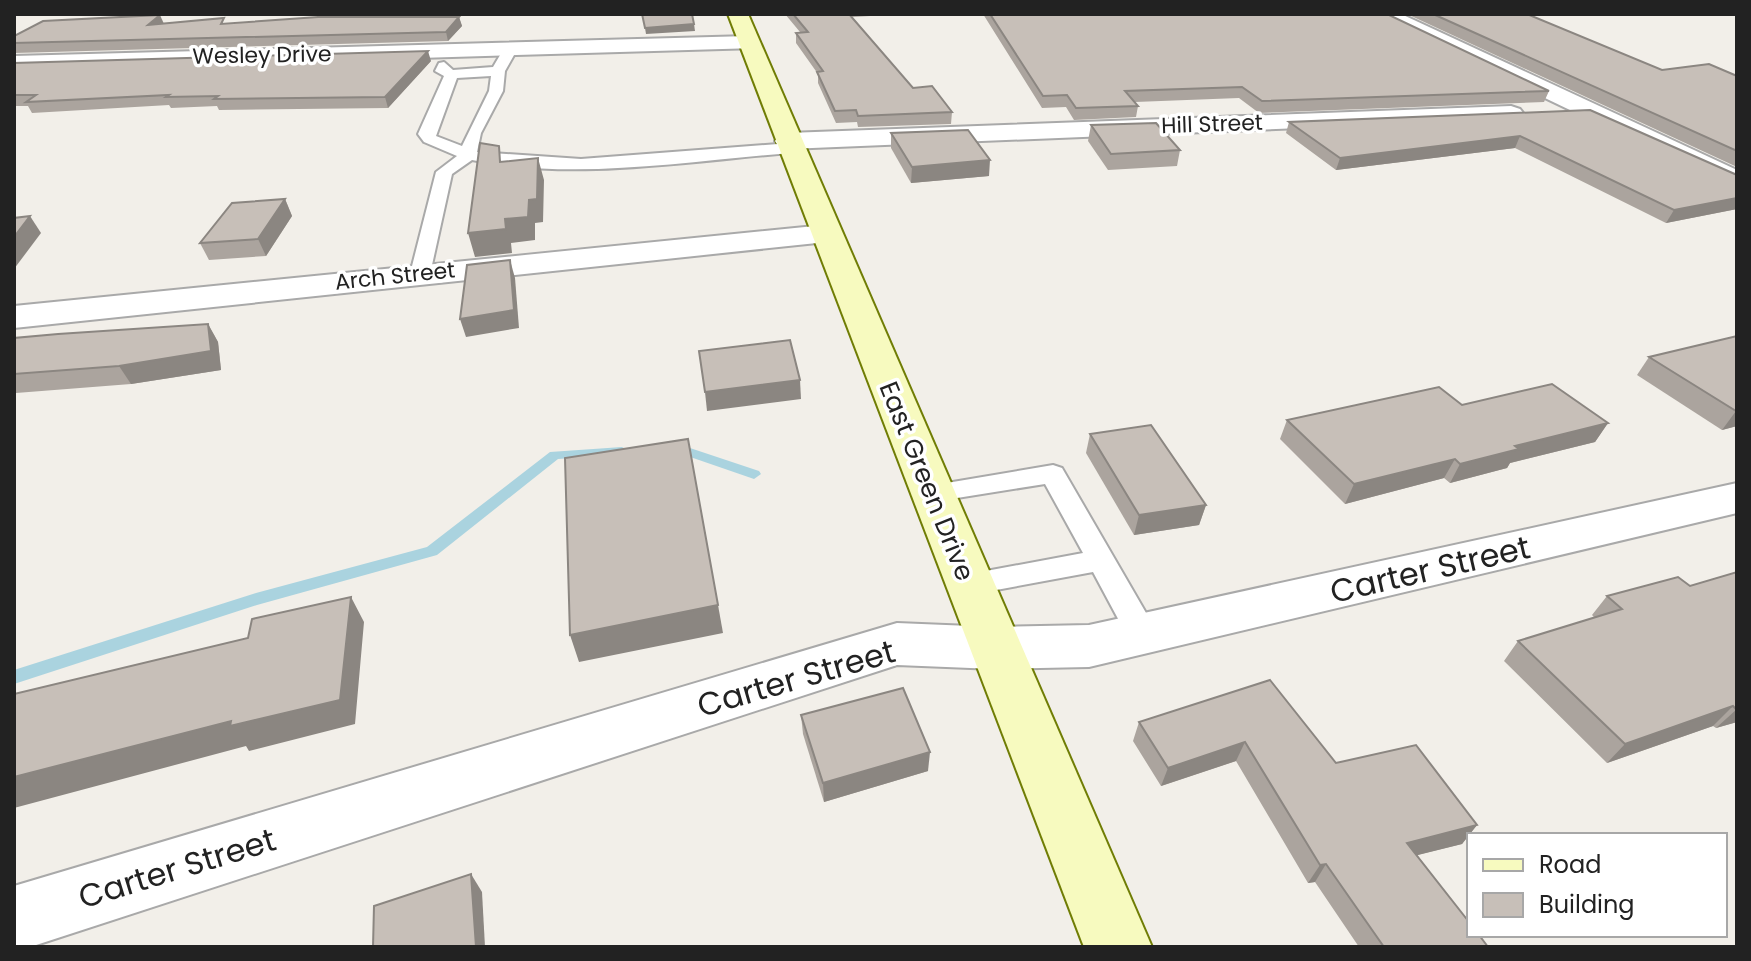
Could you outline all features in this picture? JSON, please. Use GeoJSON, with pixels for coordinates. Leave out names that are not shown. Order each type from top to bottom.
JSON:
{"type":"FeatureCollection","features":[{"type":"Feature","properties":{"kind":"main road","name":"East Green Drive"},"geometry":{"type":"LineString","coordinates":[[744,28],[825,234],[1118,947]]}},
{"type":"Feature","properties":{"kind":"street"},"geometry":{"type":"LineString","coordinates":[[1385,14],[1737,181]]}},
{"type":"Feature","properties":{"kind":"street","name":"Wesley Drive"},"geometry":{"type":"LineString","coordinates":[[14,63],[511,48],[744,28]]}},
{"type":"Feature","properties":{"kind":"street","name":"Hill Street"},"geometry":{"type":"LineString","coordinates":[[789,144],[1589,111]]}},
{"type":"Feature","properties":{"kind":"street","name":"Arch Street"},"geometry":{"type":"LineString","coordinates":[[14,317],[825,234]]}},
{"type":"Feature","properties":{"kind":"street","name":"Carter Street"},"geometry":{"type":"LineString","coordinates":[[14,919],[897,644],[995,648],[1089,646],[1737,498]]}},
{"type":"Feature","properties":{"kind":"lane"},"geometry":{"type":"LineString","coordinates":[[469,155],[468,140],[496,89],[500,77],[498,71],[511,48]]}},
{"type":"Feature","properties":{"kind":"lane"},"geometry":{"type":"LineString","coordinates":[[456,50],[442,71],[452,74],[498,71]]}},
{"type":"Feature","properties":{"kind":"lane"},"geometry":{"type":"LineString","coordinates":[[452,74],[426,134],[469,155],[495,160],[581,164],[789,144]]}},
{"type":"Feature","properties":{"kind":"lane"},"geometry":{"type":"LineString","coordinates":[[420,274],[444,172],[469,155]]}},
{"type":"Feature","properties":{"kind":"lane"},"geometry":{"type":"LineString","coordinates":[[932,493],[1053,474],[1142,634]]}},
{"type":"Feature","properties":{"kind":"lane"},"geometry":{"type":"LineString","coordinates":[[969,584],[1100,560]]}},
{"type":"Feature","properties":{"kind":"building"},"geometry":{"type":"Polygon","coordinates":[[[642,14],[692,14],[694,24],[645,28],[642,14]]]}},
{"type":"Feature","properties":{"kind":"building"},"geometry":{"type":"Polygon","coordinates":[[[793,14],[849,14],[913,88],[932,86],[952,112],[858,116],[856,110],[835,111],[817,72],[823,71],[796,33],[808,32],[793,14]]]}},
{"type":"Feature","properties":{"kind":"building"},"geometry":{"type":"Polygon","coordinates":[[[990,14],[1387,14],[1549,91],[1262,101],[1242,87],[1125,91],[1138,106],[1076,108],[1067,95],[1043,96],[990,14]]]}},
{"type":"Feature","properties":{"kind":"building"},"geometry":{"type":"Polygon","coordinates":[[[1433,14],[1527,14],[1662,70],[1709,64],[1737,76],[1737,151],[1433,14]]]}},
{"type":"Feature","properties":{"kind":"building"},"geometry":{"type":"Polygon","coordinates":[[[160,15],[148,25],[224,18],[221,24],[318,17],[459,17],[446,32],[14,43],[14,36],[43,21],[160,15]]]}},
{"type":"Feature","properties":{"kind":"building"},"geometry":{"type":"Polygon","coordinates":[[[428,51],[385,97],[166,97],[169,95],[26,102],[36,95],[14,95],[14,63],[428,51]]]}},
{"type":"Feature","properties":{"kind":"building"},"geometry":{"type":"Polygon","coordinates":[[[1590,110],[1737,175],[1737,198],[1674,210],[1520,136],[1340,158],[1289,122],[1590,110]]]}},
{"type":"Feature","properties":{"kind":"building"},"geometry":{"type":"Polygon","coordinates":[[[1156,123],[1180,150],[1111,154],[1091,125],[1156,123]]]}},
{"type":"Feature","properties":{"kind":"building"},"geometry":{"type":"Polygon","coordinates":[[[968,130],[990,160],[912,167],[891,133],[968,130]]]}},
{"type":"Feature","properties":{"kind":"building"},"geometry":{"type":"Polygon","coordinates":[[[480,143],[499,146],[500,162],[538,158],[537,199],[529,200],[528,217],[505,219],[506,229],[468,233],[480,143]]]}},
{"type":"Feature","properties":{"kind":"building"},"geometry":{"type":"Polygon","coordinates":[[[285,199],[258,239],[200,243],[232,203],[285,199]]]}},
{"type":"Feature","properties":{"kind":"building"},"geometry":{"type":"Polygon","coordinates":[[[30,216],[14,237],[14,218],[30,216]]]}},
{"type":"Feature","properties":{"kind":"building"},"geometry":{"type":"Polygon","coordinates":[[[510,260],[514,310],[460,319],[467,265],[510,260]]]}},
{"type":"Feature","properties":{"kind":"building"},"geometry":{"type":"Polygon","coordinates":[[[208,324],[211,351],[119,366],[14,374],[14,338],[208,324]]]}},
{"type":"Feature","properties":{"kind":"building"},"geometry":{"type":"Polygon","coordinates":[[[1737,336],[1736,411],[1649,357],[1737,336]]]}},
{"type":"Feature","properties":{"kind":"building"},"geometry":{"type":"Polygon","coordinates":[[[790,340],[800,380],[705,392],[699,351],[790,340]]]}},
{"type":"Feature","properties":{"kind":"building"},"geometry":{"type":"Polygon","coordinates":[[[1552,384],[1608,423],[1515,446],[1519,449],[1460,464],[1455,459],[1354,484],[1287,420],[1439,387],[1462,405],[1552,384]]]}},
{"type":"Feature","properties":{"kind":"building"},"geometry":{"type":"Polygon","coordinates":[[[1151,425],[1206,505],[1139,515],[1090,434],[1151,425]]]}},
{"type":"Feature","properties":{"kind":"building"},"geometry":{"type":"Polygon","coordinates":[[[688,439],[718,605],[570,635],[565,458],[688,439]]]}},
{"type":"Feature","properties":{"kind":"building"},"geometry":{"type":"Polygon","coordinates":[[[1737,572],[1736,709],[1733,706],[1625,744],[1518,641],[1622,609],[1607,596],[1678,577],[1690,586],[1737,572]]]}},
{"type":"Feature","properties":{"kind":"building"},"geometry":{"type":"Polygon","coordinates":[[[351,597],[340,700],[230,726],[231,721],[14,777],[14,694],[248,638],[252,619],[351,597]]]}},
{"type":"Feature","properties":{"kind":"building"},"geometry":{"type":"Polygon","coordinates":[[[1270,680],[1336,763],[1416,745],[1477,825],[1407,843],[1467,919],[1467,937],[1480,937],[1488,947],[1384,947],[1326,864],[1320,865],[1245,742],[1168,768],[1139,722],[1270,680]]]}},
{"type":"Feature","properties":{"kind":"building"},"geometry":{"type":"Polygon","coordinates":[[[903,688],[930,752],[823,783],[801,715],[903,688]]]}},
{"type":"Feature","properties":{"kind":"building"},"geometry":{"type":"Polygon","coordinates":[[[471,874],[476,947],[373,947],[374,906],[471,874]]]}},
{"type":"Feature","properties":{"kind":"waterway"},"geometry":{"type":"LineString","coordinates":[[675,447],[754,474]]}},
{"type":"Feature","properties":{"kind":"waterway"},"geometry":{"type":"LineString","coordinates":[[14,677],[256,599],[432,551],[555,455],[622,451]]}}]}
